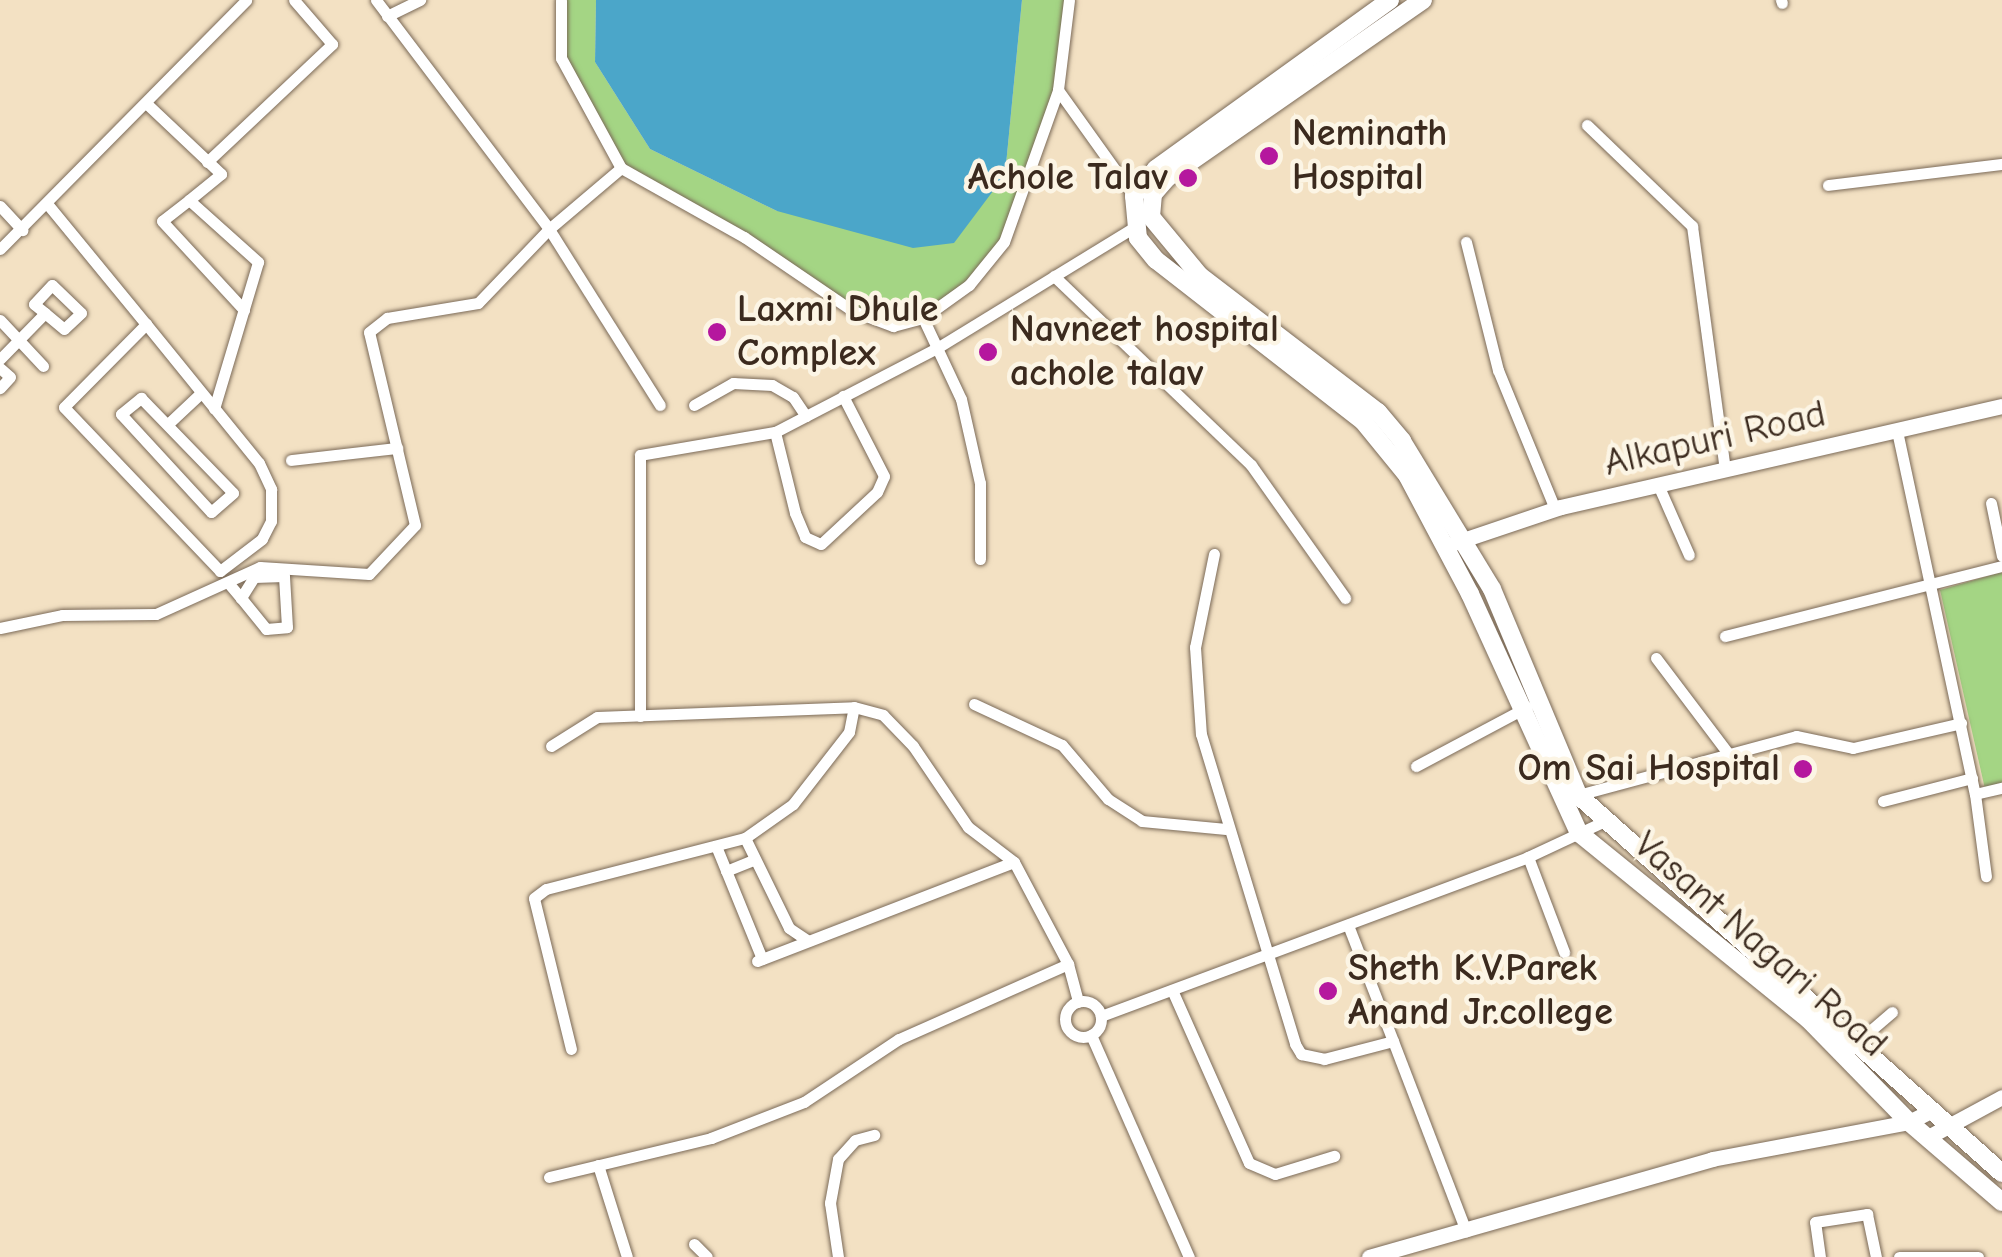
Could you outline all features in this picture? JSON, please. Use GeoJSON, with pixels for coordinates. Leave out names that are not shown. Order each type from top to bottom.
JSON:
{"type":"FeatureCollection","features":[{"type":"Feature","properties":{"kind":"main road"},"geometry":{"type":"LineString","coordinates":[[1143,222],[1134,196],[1156,168],[1390,0]]}},
{"type":"Feature","properties":{"kind":"main road"},"geometry":{"type":"LineString","coordinates":[[1143,222],[1152,194],[1167,178],[1423,0]]}},
{"type":"Feature","properties":{"kind":"main road","name":"Vasant Nagari Road"},"geometry":{"type":"LineString","coordinates":[[1143,222],[1200,276],[1378,412],[1540,701],[1578,795],[2002,1172]]}},
{"type":"Feature","properties":{"kind":"main road","name":"Vasant Nagari Road"},"geometry":{"type":"LineString","coordinates":[[1454,543],[1521,711],[1579,833],[1809,1020],[1909,1122],[2002,1202]]}},
{"type":"Feature","properties":{"kind":"street"},"geometry":{"type":"LineString","coordinates":[[0,249],[49,206],[246,0]]}},
{"type":"Feature","properties":{"kind":"street"},"geometry":{"type":"LineString","coordinates":[[208,162],[332,44],[294,0]]}},
{"type":"Feature","properties":{"kind":"street"},"geometry":{"type":"LineString","coordinates":[[376,0],[549,229],[660,406]]}},
{"type":"Feature","properties":{"kind":"street"},"geometry":{"type":"LineString","coordinates":[[387,16],[420,0]]}},
{"type":"Feature","properties":{"kind":"street"},"geometry":{"type":"LineString","coordinates":[[562,0],[560,58],[621,168],[744,237],[852,311],[892,326],[923,318],[969,285],[1004,242],[1058,90],[1068,0]]}},
{"type":"Feature","properties":{"kind":"street"},"geometry":{"type":"LineString","coordinates":[[1058,90],[1134,196]]}},
{"type":"Feature","properties":{"kind":"street"},"geometry":{"type":"LineString","coordinates":[[147,104],[221,174],[162,221],[244,310]]}},
{"type":"Feature","properties":{"kind":"street"},"geometry":{"type":"LineString","coordinates":[[1587,125],[1692,226],[1725,470]]}},
{"type":"Feature","properties":{"kind":"street"},"geometry":{"type":"LineString","coordinates":[[1828,185],[2002,164]]}},
{"type":"Feature","properties":{"kind":"street"},"geometry":{"type":"LineString","coordinates":[[0,628],[62,615],[156,614],[230,585],[260,568],[369,574],[415,525],[368,332],[387,318],[478,303],[549,229],[621,168]]}},
{"type":"Feature","properties":{"kind":"street"},"geometry":{"type":"LineString","coordinates":[[189,200],[258,262],[214,408]]}},
{"type":"Feature","properties":{"kind":"street"},"geometry":{"type":"LineString","coordinates":[[0,206],[22,230]]}},
{"type":"Feature","properties":{"kind":"street"},"geometry":{"type":"LineString","coordinates":[[49,206],[146,324],[258,463],[273,506],[262,539],[220,571],[64,407],[146,324]]}},
{"type":"Feature","properties":{"kind":"street"},"geometry":{"type":"LineString","coordinates":[[640,716],[640,455],[775,432],[937,348],[1143,222]]}},
{"type":"Feature","properties":{"kind":"street"},"geometry":{"type":"LineString","coordinates":[[1466,242],[1498,370],[1556,509]]}},
{"type":"Feature","properties":{"kind":"street"},"geometry":{"type":"LineString","coordinates":[[1054,276],[1251,465],[1345,598]]}},
{"type":"Feature","properties":{"kind":"street"},"geometry":{"type":"LineString","coordinates":[[0,359],[45,313]]}},
{"type":"Feature","properties":{"kind":"street"},"geometry":{"type":"LineString","coordinates":[[923,318],[961,399],[980,483],[980,559]]}},
{"type":"Feature","properties":{"kind":"street"},"geometry":{"type":"LineString","coordinates":[[0,320],[43,366]]}},
{"type":"Feature","properties":{"kind":"street"},"geometry":{"type":"LineString","coordinates":[[0,368],[10,378],[0,388]]}},
{"type":"Feature","properties":{"kind":"street"},"geometry":{"type":"LineString","coordinates":[[694,405],[733,384],[772,385],[793,397],[806,416]]}},
{"type":"Feature","properties":{"kind":"street"},"geometry":{"type":"LineString","coordinates":[[169,423],[201,392]]}},
{"type":"Feature","properties":{"kind":"street"},"geometry":{"type":"LineString","coordinates":[[775,432],[795,513],[805,537],[821,544],[877,492],[884,476],[843,396]]}},
{"type":"Feature","properties":{"kind":"street"},"geometry":{"type":"LineString","coordinates":[[142,398],[169,423],[233,492],[211,512],[120,414],[142,398]]}},
{"type":"Feature","properties":{"kind":"street","name":"Alkapuri Road"},"geometry":{"type":"LineString","coordinates":[[1454,543],[1556,509],[2002,406]]}},
{"type":"Feature","properties":{"kind":"street"},"geometry":{"type":"LineString","coordinates":[[1896,431],[1961,722],[1986,876]]}},
{"type":"Feature","properties":{"kind":"street"},"geometry":{"type":"LineString","coordinates":[[291,460],[396,448]]}},
{"type":"Feature","properties":{"kind":"street"},"geometry":{"type":"LineString","coordinates":[[1659,487],[1689,555]]}},
{"type":"Feature","properties":{"kind":"street"},"geometry":{"type":"LineString","coordinates":[[1991,502],[2002,556]]}},
{"type":"Feature","properties":{"kind":"street"},"geometry":{"type":"LineString","coordinates":[[1214,554],[1196,647],[1202,734],[1226,830],[1301,1054],[1324,1059],[1393,1041]]}},
{"type":"Feature","properties":{"kind":"street"},"geometry":{"type":"LineString","coordinates":[[1725,636],[2002,566]]}},
{"type":"Feature","properties":{"kind":"street"},"geometry":{"type":"LineString","coordinates":[[230,585],[266,630],[286,628],[284,576],[254,577],[241,598]]}},
{"type":"Feature","properties":{"kind":"street"},"geometry":{"type":"LineString","coordinates":[[1656,658],[1730,756]]}},
{"type":"Feature","properties":{"kind":"street"},"geometry":{"type":"LineString","coordinates":[[1416,766],[1540,701]]}},
{"type":"Feature","properties":{"kind":"street"},"geometry":{"type":"LineString","coordinates":[[974,704],[1062,744],[1108,798],[1142,820],[1226,830]]}},
{"type":"Feature","properties":{"kind":"street"},"geometry":{"type":"LineString","coordinates":[[571,1049],[534,898],[546,889],[745,838],[793,804],[849,732],[854,707]]}},
{"type":"Feature","properties":{"kind":"street"},"geometry":{"type":"LineString","coordinates":[[551,746],[598,717],[854,707],[900,728],[968,827],[1014,862],[1068,964],[1078,1002]]}},
{"type":"Feature","properties":{"kind":"street"},"geometry":{"type":"LineString","coordinates":[[1578,795],[1811,736],[1866,747],[1961,722]]}},
{"type":"Feature","properties":{"kind":"street"},"geometry":{"type":"LineString","coordinates":[[1883,801],[1972,778]]}},
{"type":"Feature","properties":{"kind":"street"},"geometry":{"type":"LineString","coordinates":[[1975,794],[2002,788]]}},
{"type":"Feature","properties":{"kind":"street"},"geometry":{"type":"LineString","coordinates":[[1090,1035],[1100,1016],[1528,857],[1604,821]]}},
{"type":"Feature","properties":{"kind":"street"},"geometry":{"type":"LineString","coordinates":[[745,838],[789,928],[808,941]]}},
{"type":"Feature","properties":{"kind":"street"},"geometry":{"type":"LineString","coordinates":[[716,846],[760,960],[1014,862]]}},
{"type":"Feature","properties":{"kind":"street"},"geometry":{"type":"LineString","coordinates":[[1528,857],[1564,952]]}},
{"type":"Feature","properties":{"kind":"street"},"geometry":{"type":"LineString","coordinates":[[726,871],[755,859]]}},
{"type":"Feature","properties":{"kind":"street"},"geometry":{"type":"LineString","coordinates":[[1348,925],[1466,1231]]}},
{"type":"Feature","properties":{"kind":"street"},"geometry":{"type":"LineString","coordinates":[[549,1176],[711,1138],[804,1102],[899,1039],[1068,964]]}},
{"type":"Feature","properties":{"kind":"street"},"geometry":{"type":"LineString","coordinates":[[1172,990],[1249,1163],[1275,1174],[1334,1156]]}},
{"type":"Feature","properties":{"kind":"street"},"geometry":{"type":"LineString","coordinates":[[1090,1035],[1079,1036],[1066,1025],[1066,1014],[1078,1002],[1090,1002],[1100,1016]]}},
{"type":"Feature","properties":{"kind":"street"},"geometry":{"type":"LineString","coordinates":[[1856,1042],[1892,1012]]}},
{"type":"Feature","properties":{"kind":"street"},"geometry":{"type":"LineString","coordinates":[[1090,1035],[1189,1257]]}},
{"type":"Feature","properties":{"kind":"street"},"geometry":{"type":"LineString","coordinates":[[1928,1137],[2002,1097]]}},
{"type":"Feature","properties":{"kind":"street"},"geometry":{"type":"LineString","coordinates":[[1369,1257],[1712,1159],[1909,1122],[1931,1111]]}},
{"type":"Feature","properties":{"kind":"street"},"geometry":{"type":"LineString","coordinates":[[838,1257],[830,1203],[838,1158],[855,1140],[874,1135]]}},
{"type":"Feature","properties":{"kind":"street"},"geometry":{"type":"LineString","coordinates":[[598,1165],[627,1257]]}},
{"type":"Feature","properties":{"kind":"street"},"geometry":{"type":"LineString","coordinates":[[1820,1257],[1815,1222],[1866,1214],[1876,1257]]}},
{"type":"Feature","properties":{"kind":"street"},"geometry":{"type":"LineString","coordinates":[[694,1244],[707,1257]]}},
{"type":"Feature","properties":{"kind":"street"},"geometry":{"type":"LineString","coordinates":[[1899,1257],[1978,1257]]}},
{"type":"Feature","properties":{"kind":"green space"},"geometry":{"type":"Polygon","coordinates":[[[561,0],[596,0],[595,62],[650,149],[777,211],[1005,175],[1022,0],[1069,0],[1063,73],[1004,242],[959,293],[923,318],[893,326],[853,311],[621,168],[561,58],[561,0]]]}},
{"type":"Feature","properties":{"kind":"green space"},"geometry":{"type":"Polygon","coordinates":[[[2002,572],[2002,785],[1985,789],[1940,590],[2002,572]]]}},
{"type":"Feature","properties":{"kind":"water"},"geometry":{"type":"Polygon","coordinates":[[[596,0],[1022,0],[1005,175],[954,243],[913,248],[777,211],[650,149],[595,62],[596,0]]]}},
{"type":"Feature","properties":{"kind":"place","name":"Neminath Hospital"},"geometry":{"type":"Point","coordinates":[1269,156]}},
{"type":"Feature","properties":{"kind":"place","name":"Achole Talav"},"geometry":{"type":"Point","coordinates":[1188,178]}},
{"type":"Feature","properties":{"kind":"place","name":"Laxmi Dhule Complex"},"geometry":{"type":"Point","coordinates":[717,332]}},
{"type":"Feature","properties":{"kind":"place","name":"Navneet hospital achole talav"},"geometry":{"type":"Point","coordinates":[988,352]}},
{"type":"Feature","properties":{"kind":"place","name":"Om Sai Hospital"},"geometry":{"type":"Point","coordinates":[1803,769]}},
{"type":"Feature","properties":{"kind":"place","name":"Sheth K.V.Parek Anand Jr.college"},"geometry":{"type":"Point","coordinates":[1328,991]}}]}
